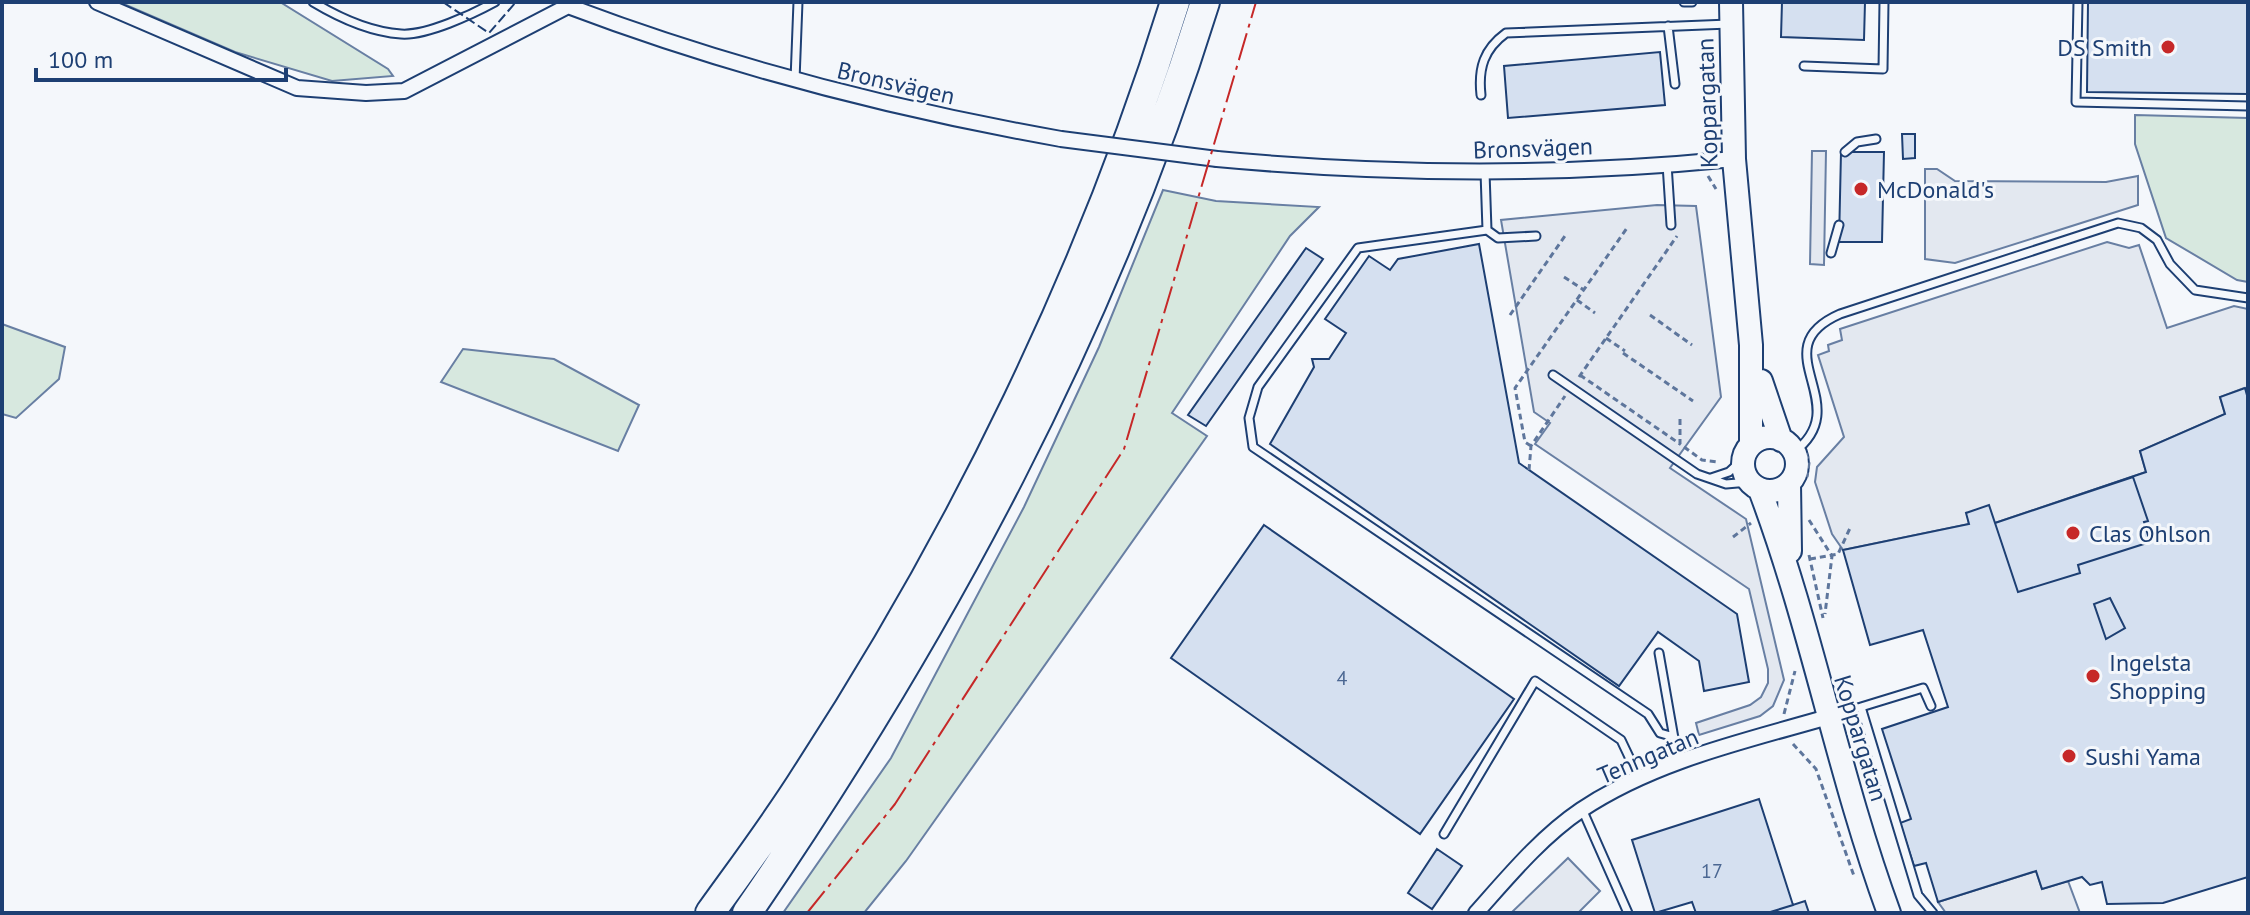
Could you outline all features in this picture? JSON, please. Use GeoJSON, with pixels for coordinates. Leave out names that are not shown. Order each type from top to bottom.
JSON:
{"type":"FeatureCollection","features":[{"type":"Feature","properties":{"kind":"highway"},"geometry":{"type":"LineString","coordinates":[[710,913],[807,775],[887,644],[977,480],[1094,230],[1175,2]]}},
{"type":"Feature","properties":{"kind":"highway"},"geometry":{"type":"LineString","coordinates":[[747,913],[829,794],[912,659],[1004,493],[1061,374],[1120,236],[1205,2]]}},
{"type":"Feature","properties":{"kind":"street","name":"Bronsvägen"},"geometry":{"type":"LineString","coordinates":[[97,2],[297,88],[366,93],[404,91],[561,4],[585,7],[686,49],[795,82],[970,123],[1061,139],[1217,159],[1350,169],[1485,172],[1734,159]]}},
{"type":"Feature","properties":{"kind":"street","name":"Koppargatan"},"geometry":{"type":"LineString","coordinates":[[1731,13],[1734,159],[1751,345],[1767,405],[1788,446]]}},
{"type":"Feature","properties":{"kind":"street","name":"Koppargatan"},"geometry":{"type":"LineString","coordinates":[[1740,454],[1751,345]]}},
{"type":"Feature","properties":{"kind":"street"},"geometry":{"type":"LineString","coordinates":[[1766,438],[1788,446],[1797,469],[1789,484],[1775,491],[1754,486],[1740,454],[1766,438]]}},
{"type":"Feature","properties":{"kind":"street","name":"Koppargatan"},"geometry":{"type":"LineString","coordinates":[[1789,484],[1791,576]]}},
{"type":"Feature","properties":{"kind":"street","name":"Koppargatan"},"geometry":{"type":"LineString","coordinates":[[1754,486],[1791,576],[1828,717],[1889,913]]}},
{"type":"Feature","properties":{"kind":"street","name":"Tenngatan"},"geometry":{"type":"LineString","coordinates":[[1476,913],[1542,842],[1582,809],[1639,778],[1678,763],[1828,717]]}},
{"type":"Feature","properties":{"kind":"lane"},"geometry":{"type":"LineString","coordinates":[[313,2],[339,17],[402,35],[466,17],[495,2]]}},
{"type":"Feature","properties":{"kind":"lane"},"geometry":{"type":"LineString","coordinates":[[795,82],[798,2]]}},
{"type":"Feature","properties":{"kind":"lane"},"geometry":{"type":"LineString","coordinates":[[1684,2],[1692,2]]}},
{"type":"Feature","properties":{"kind":"lane"},"geometry":{"type":"LineString","coordinates":[[1804,66],[1883,69],[1884,2]]}},
{"type":"Feature","properties":{"kind":"lane"},"geometry":{"type":"LineString","coordinates":[[2078,2],[2076,102],[2248,106]]}},
{"type":"Feature","properties":{"kind":"lane"},"geometry":{"type":"LineString","coordinates":[[1481,95],[1479,75],[1489,45],[1506,33],[1668,26],[1731,13]]}},
{"type":"Feature","properties":{"kind":"lane"},"geometry":{"type":"LineString","coordinates":[[1668,26],[1675,84]]}},
{"type":"Feature","properties":{"kind":"lane"},"geometry":{"type":"LineString","coordinates":[[1845,152],[1857,142],[1876,139]]}},
{"type":"Feature","properties":{"kind":"lane"},"geometry":{"type":"LineString","coordinates":[[1667,164],[1671,225]]}},
{"type":"Feature","properties":{"kind":"lane"},"geometry":{"type":"LineString","coordinates":[[1485,172],[1487,230]]}},
{"type":"Feature","properties":{"kind":"lane"},"geometry":{"type":"LineString","coordinates":[[1788,446],[1815,431],[1819,416],[1807,363],[1810,335],[1819,324],[1840,314],[2118,223],[2141,228],[2157,240],[2170,264],[2195,290],[2248,298]]}},
{"type":"Feature","properties":{"kind":"lane"},"geometry":{"type":"LineString","coordinates":[[1831,253],[1839,225]]}},
{"type":"Feature","properties":{"kind":"lane"},"geometry":{"type":"LineString","coordinates":[[1536,236],[1498,238],[1487,230],[1358,248],[1258,387],[1249,418],[1253,447],[1648,714],[1660,733],[1674,737]]}},
{"type":"Feature","properties":{"kind":"lane"},"geometry":{"type":"LineString","coordinates":[[1553,375],[1709,479],[1754,486]]}},
{"type":"Feature","properties":{"kind":"lane"},"geometry":{"type":"LineString","coordinates":[[1709,479],[1729,472],[1740,454]]}},
{"type":"Feature","properties":{"kind":"lane"},"geometry":{"type":"LineString","coordinates":[[1659,653],[1678,763]]}},
{"type":"Feature","properties":{"kind":"lane"},"geometry":{"type":"LineString","coordinates":[[1444,834],[1535,681],[1621,740],[1639,778]]}},
{"type":"Feature","properties":{"kind":"lane"},"geometry":{"type":"LineString","coordinates":[[1828,717],[1923,688],[1931,706]]}},
{"type":"Feature","properties":{"kind":"lane"},"geometry":{"type":"LineString","coordinates":[[1861,707],[1918,895],[1933,913]]}},
{"type":"Feature","properties":{"kind":"lane"},"geometry":{"type":"LineString","coordinates":[[1582,809],[1628,913]]}},
{"type":"Feature","properties":{"kind":"path"},"geometry":{"type":"LineString","coordinates":[[1531,446],[1525,442],[1515,388],[1627,228]]}},
{"type":"Feature","properties":{"kind":"path"},"geometry":{"type":"LineString","coordinates":[[1510,315],[1567,233]]}},
{"type":"Feature","properties":{"kind":"path"},"geometry":{"type":"LineString","coordinates":[[1529,470],[1531,446],[1678,234]]}},
{"type":"Feature","properties":{"kind":"path"},"geometry":{"type":"LineString","coordinates":[[1564,277],[1584,290]]}},
{"type":"Feature","properties":{"kind":"path"},"geometry":{"type":"LineString","coordinates":[[1577,300],[1595,313]]}},
{"type":"Feature","properties":{"kind":"path"},"geometry":{"type":"LineString","coordinates":[[1650,315],[1692,345]]}},
{"type":"Feature","properties":{"kind":"path"},"geometry":{"type":"LineString","coordinates":[[1606,338],[1693,401]]}},
{"type":"Feature","properties":{"kind":"path"},"geometry":{"type":"LineString","coordinates":[[1580,375],[1702,460],[1714,463],[1740,454]]}},
{"type":"Feature","properties":{"kind":"path"},"geometry":{"type":"LineString","coordinates":[[1680,419],[1680,444]]}},
{"type":"Feature","properties":{"kind":"path"},"geometry":{"type":"LineString","coordinates":[[1801,508],[1832,556],[1824,621]]}},
{"type":"Feature","properties":{"kind":"path"},"geometry":{"type":"LineString","coordinates":[[1733,537],[1758,517]]}},
{"type":"Feature","properties":{"kind":"path"},"geometry":{"type":"LineString","coordinates":[[1810,559],[1838,554],[1851,526]]}},
{"type":"Feature","properties":{"kind":"shaded area"},"geometry":{"type":"Polygon","coordinates":[[[119,2],[280,2],[388,69],[393,76],[332,81],[235,52],[119,2]]]}},
{"type":"Feature","properties":{"kind":"shaded area"},"geometry":{"type":"Polygon","coordinates":[[[2135,115],[2248,118],[2248,282],[2237,280],[2166,238],[2135,144],[2135,115]]]}},
{"type":"Feature","properties":{"kind":"shaded area"},"geometry":{"type":"Polygon","coordinates":[[[1812,151],[1826,151],[1824,265],[1810,264],[1812,151]]]}},
{"type":"Feature","properties":{"kind":"shaded area"},"geometry":{"type":"Polygon","coordinates":[[[1925,169],[1937,169],[1955,181],[2106,182],[2138,176],[2138,205],[1955,263],[1925,259],[1925,169]]]}},
{"type":"Feature","properties":{"kind":"shaded area"},"geometry":{"type":"Polygon","coordinates":[[[1163,190],[1216,201],[1319,207],[1290,236],[1172,413],[1207,436],[906,861],[864,913],[783,913],[891,758],[1024,507],[1099,347],[1163,190]]]}},
{"type":"Feature","properties":{"kind":"shaded area"},"geometry":{"type":"Polygon","coordinates":[[[1657,205],[1696,206],[1721,397],[1670,468],[1746,519],[1784,680],[1773,706],[1760,716],[1699,735],[1696,723],[1750,705],[1761,697],[1768,683],[1768,669],[1749,589],[1535,444],[1550,423],[1534,412],[1501,220],[1657,205]]]}},
{"type":"Feature","properties":{"kind":"shaded area"},"geometry":{"type":"Polygon","coordinates":[[[2107,242],[2129,248],[2139,245],[2167,328],[2234,306],[2248,309],[2248,399],[2244,388],[2220,397],[2225,414],[2140,451],[2146,472],[1995,523],[1967,513],[1969,524],[1843,550],[1832,534],[1815,482],[1817,467],[1844,437],[1818,355],[1829,351],[1828,345],[1842,340],[1840,329],[2107,242]]]}},
{"type":"Feature","properties":{"kind":"shaded area"},"geometry":{"type":"Polygon","coordinates":[[[2,324],[65,347],[59,379],[16,418],[2,414],[2,324]]]}},
{"type":"Feature","properties":{"kind":"shaded area"},"geometry":{"type":"Polygon","coordinates":[[[463,349],[554,359],[639,405],[618,451],[441,382],[463,349]]]}},
{"type":"Feature","properties":{"kind":"shaded area"},"geometry":{"type":"Polygon","coordinates":[[[1568,858],[1600,891],[1578,913],[1511,913],[1568,858]]]}},
{"type":"Feature","properties":{"kind":"shaded area"},"geometry":{"type":"Polygon","coordinates":[[[2036,871],[2042,889],[2068,881],[2080,913],[1946,913],[1938,902],[2036,871]]]}},
{"type":"Feature","properties":{"kind":"building"},"geometry":{"type":"Polygon","coordinates":[[[1782,2],[1865,2],[1864,40],[1781,37],[1782,2]]]}},
{"type":"Feature","properties":{"kind":"building","name":"DS Smith"},"geometry":{"type":"Polygon","coordinates":[[[2088,2],[2248,2],[2248,94],[2087,92],[2088,2]]]}},
{"type":"Feature","properties":{"kind":"building"},"geometry":{"type":"Polygon","coordinates":[[[1660,52],[1665,105],[1508,118],[1504,66],[1660,52]]]}},
{"type":"Feature","properties":{"kind":"building"},"geometry":{"type":"Polygon","coordinates":[[[1902,134],[1915,134],[1915,158],[1903,159],[1902,134]]]}},
{"type":"Feature","properties":{"kind":"building","name":"McDonald's"},"geometry":{"type":"Polygon","coordinates":[[[1841,152],[1884,152],[1882,242],[1839,242],[1841,152]]]}},
{"type":"Feature","properties":{"kind":"building"},"geometry":{"type":"Polygon","coordinates":[[[1479,244],[1519,463],[1737,614],[1749,682],[1704,691],[1699,661],[1658,632],[1619,686],[1270,444],[1314,367],[1312,359],[1329,359],[1346,333],[1325,319],[1369,256],[1390,270],[1398,259],[1479,244]]]}},
{"type":"Feature","properties":{"kind":"building"},"geometry":{"type":"Polygon","coordinates":[[[1306,248],[1323,259],[1206,426],[1188,415],[1306,248]]]}},
{"type":"Feature","properties":{"kind":"building","name":"Ingelsta Shopping"},"geometry":{"type":"Polygon","coordinates":[[[2245,388],[2248,399],[2248,877],[2163,903],[2107,904],[2102,882],[2090,885],[2082,877],[2042,889],[2036,871],[1938,902],[1926,863],[1914,866],[1900,823],[1911,819],[1882,729],[1948,707],[1923,630],[1870,645],[1843,550],[1969,524],[1966,513],[1989,505],[1995,523],[2146,472],[2140,451],[2225,414],[2220,397],[2245,388]]]}},
{"type":"Feature","properties":{"kind":"building","name":"Clas Ohlson"},"geometry":{"type":"Polygon","coordinates":[[[2133,477],[2148,521],[2144,522],[2150,542],[2078,565],[2080,573],[2018,592],[1995,523],[2133,477]]]}},
{"type":"Feature","properties":{"kind":"building"},"geometry":{"type":"Polygon","coordinates":[[[1264,525],[1514,699],[1420,834],[1171,658],[1264,525]]]}},
{"type":"Feature","properties":{"kind":"building"},"geometry":{"type":"Polygon","coordinates":[[[2110,598],[2125,628],[2106,639],[2094,604],[2110,598]]]}},
{"type":"Feature","properties":{"kind":"building"},"geometry":{"type":"Polygon","coordinates":[[[1759,799],[1793,905],[1767,913],[1696,913],[1692,902],[1655,913],[1632,840],[1759,799]]]}},
{"type":"Feature","properties":{"kind":"building"},"geometry":{"type":"Polygon","coordinates":[[[1437,849],[1462,866],[1432,909],[1408,893],[1437,849]]]}},
{"type":"Feature","properties":{"kind":"building"},"geometry":{"type":"Polygon","coordinates":[[[1805,901],[1809,913],[1768,913],[1805,901]]]}},
{"type":"Feature","properties":{"kind":"fence"},"geometry":{"type":"LineString","coordinates":[[443,2],[489,33],[516,2]]}},
{"type":"Feature","properties":{"kind":"power"},"geometry":{"type":"LineString","coordinates":[[807,913],[895,804],[1124,449],[1256,2]]}},
{"type":"Feature","properties":{"kind":"place","name":"DS Smith"},"geometry":{"type":"Point","coordinates":[2168,47]}},
{"type":"Feature","properties":{"kind":"place","name":"McDonald's"},"geometry":{"type":"Point","coordinates":[1861,189]}},
{"type":"Feature","properties":{"kind":"place","name":"Clas Ohlson"},"geometry":{"type":"Point","coordinates":[2073,533]}},
{"type":"Feature","properties":{"kind":"place","name":"Ingelsta Shopping"},"geometry":{"type":"Point","coordinates":[2093,676]}},
{"type":"Feature","properties":{"kind":"place","name":"Sushi Yama"},"geometry":{"type":"Point","coordinates":[2069,756]}}]}
